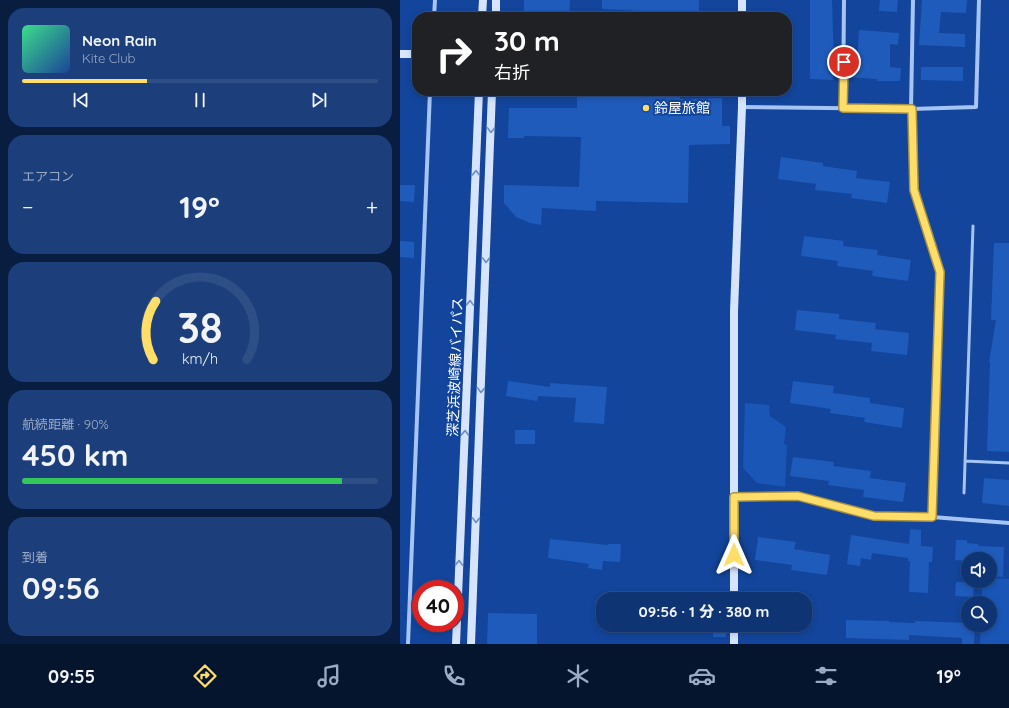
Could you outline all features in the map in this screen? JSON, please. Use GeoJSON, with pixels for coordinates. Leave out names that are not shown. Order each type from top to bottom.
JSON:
{"type":"FeatureCollection","features":[{"type":"Feature","properties":{"kind":"main road"},"geometry":{"type":"LineString","coordinates":[[482,12],[483,0]]}},
{"type":"Feature","properties":{"kind":"main road"},"geometry":{"type":"LineString","coordinates":[[496,0],[496,12]]}},
{"type":"Feature","properties":{"kind":"main road"},"geometry":{"type":"LineString","coordinates":[[742,0],[742,12]]}},
{"type":"Feature","properties":{"kind":"main road"},"geometry":{"type":"LineString","coordinates":[[400,54],[412,54]]}},
{"type":"Feature","properties":{"kind":"main road","name":"深芝浜波崎線バイパス"},"geometry":{"type":"LineString","coordinates":[[456,644],[479,96]]}},
{"type":"Feature","properties":{"kind":"main road","name":"深芝浜波崎線バイパス"},"geometry":{"type":"LineString","coordinates":[[471,644],[492,96]]}},
{"type":"Feature","properties":{"kind":"main road"},"geometry":{"type":"LineString","coordinates":[[734,592],[734,311],[742,96]]}},
{"type":"Feature","properties":{"kind":"main road"},"geometry":{"type":"LineString","coordinates":[[734,632],[734,644]]}},
{"type":"Feature","properties":{"kind":"street"},"geometry":{"type":"LineString","coordinates":[[434,12],[435,0]]}},
{"type":"Feature","properties":{"kind":"street"},"geometry":{"type":"LineString","coordinates":[[843,108],[844,0]]}},
{"type":"Feature","properties":{"kind":"street"},"geometry":{"type":"LineString","coordinates":[[913,0],[912,109],[914,190],[940,272],[932,517]]}},
{"type":"Feature","properties":{"kind":"street"},"geometry":{"type":"LineString","coordinates":[[742,107],[912,109],[976,107],[979,0]]}},
{"type":"Feature","properties":{"kind":"street"},"geometry":{"type":"LineString","coordinates":[[408,644],[430,96]]}},
{"type":"Feature","properties":{"kind":"street"},"geometry":{"type":"LineString","coordinates":[[734,497],[798,496],[874,516],[932,517],[1009,523]]}},
{"type":"Feature","properties":{"kind":"lane"},"geometry":{"type":"LineString","coordinates":[[964,493],[973,226]]}},
{"type":"Feature","properties":{"kind":"lane"},"geometry":{"type":"LineString","coordinates":[[965,461],[1009,463]]}},
{"type":"Feature","properties":{"kind":"shaded area"},"geometry":{"type":"Polygon","coordinates":[[[745,403],[769,405],[770,416],[786,427],[784,444],[787,445],[785,487],[757,483],[743,468],[745,403]]]}},
{"type":"Feature","properties":{"kind":"shaded area"},"geometry":{"type":"Polygon","coordinates":[[[997,578],[1009,579],[1009,644],[980,644],[981,632],[997,632],[997,596],[982,596],[982,588],[997,588],[997,578]]]}},
{"type":"Feature","properties":{"kind":"building"},"geometry":{"type":"Polygon","coordinates":[[[524,0],[570,0],[569,12],[524,12],[524,0]]]}},
{"type":"Feature","properties":{"kind":"building"},"geometry":{"type":"Polygon","coordinates":[[[602,0],[699,0],[699,12],[602,9],[602,0]]]}},
{"type":"Feature","properties":{"kind":"building"},"geometry":{"type":"Polygon","coordinates":[[[810,0],[832,0],[834,65],[840,65],[840,77],[833,76],[833,80],[810,79],[810,0]]]}},
{"type":"Feature","properties":{"kind":"building"},"geometry":{"type":"Polygon","coordinates":[[[880,0],[898,0],[897,12],[879,11],[880,0]]]}},
{"type":"Feature","properties":{"kind":"building"},"geometry":{"type":"Polygon","coordinates":[[[922,0],[967,0],[966,13],[941,12],[939,33],[965,34],[965,47],[919,45],[922,0]]]}},
{"type":"Feature","properties":{"kind":"building"},"geometry":{"type":"Polygon","coordinates":[[[859,30],[899,33],[898,45],[890,44],[890,67],[901,68],[900,81],[877,81],[877,79],[847,77],[847,66],[857,66],[859,30]]]}},
{"type":"Feature","properties":{"kind":"building"},"geometry":{"type":"Polygon","coordinates":[[[921,67],[963,67],[963,81],[921,80],[921,67]]]}},
{"type":"Feature","properties":{"kind":"building"},"geometry":{"type":"Polygon","coordinates":[[[577,96],[680,96],[680,99],[722,98],[722,126],[730,126],[730,144],[689,145],[688,203],[596,201],[596,211],[542,208],[541,225],[530,223],[516,217],[504,203],[504,185],[579,187],[581,137],[524,136],[524,138],[508,138],[509,108],[577,108],[577,96]]]}},
{"type":"Feature","properties":{"kind":"building"},"geometry":{"type":"Polygon","coordinates":[[[781,157],[823,163],[823,166],[857,171],[856,178],[890,182],[887,203],[851,198],[852,194],[815,190],[816,184],[778,179],[781,157]]]}},
{"type":"Feature","properties":{"kind":"building"},"geometry":{"type":"Polygon","coordinates":[[[400,185],[415,185],[414,202],[400,201],[400,185]]]}},
{"type":"Feature","properties":{"kind":"building"},"geometry":{"type":"Polygon","coordinates":[[[804,236],[844,241],[843,246],[878,250],[877,255],[911,260],[908,281],[872,276],[873,271],[837,266],[838,261],[801,256],[804,236]]]}},
{"type":"Feature","properties":{"kind":"building"},"geometry":{"type":"Polygon","coordinates":[[[400,241],[414,242],[414,258],[400,257],[400,241]]]}},
{"type":"Feature","properties":{"kind":"building"},"geometry":{"type":"Polygon","coordinates":[[[994,243],[1009,243],[1009,452],[987,451],[989,362],[996,320],[991,320],[994,243]]]}},
{"type":"Feature","properties":{"kind":"building"},"geometry":{"type":"Polygon","coordinates":[[[797,310],[839,314],[839,319],[876,323],[875,329],[909,333],[907,355],[871,351],[872,343],[835,339],[836,335],[795,330],[797,310]]]}},
{"type":"Feature","properties":{"kind":"building"},"geometry":{"type":"Polygon","coordinates":[[[508,381],[550,387],[550,383],[607,387],[604,424],[574,422],[576,398],[538,396],[537,401],[506,396],[508,381]]]}},
{"type":"Feature","properties":{"kind":"building"},"geometry":{"type":"Polygon","coordinates":[[[793,381],[834,386],[833,393],[870,398],[870,403],[904,408],[902,428],[864,422],[865,418],[830,413],[831,409],[790,403],[793,381]]]}},
{"type":"Feature","properties":{"kind":"building"},"geometry":{"type":"Polygon","coordinates":[[[515,430],[535,430],[535,444],[515,444],[515,430]]]}},
{"type":"Feature","properties":{"kind":"building"},"geometry":{"type":"Polygon","coordinates":[[[793,457],[834,462],[833,466],[871,471],[870,478],[906,483],[903,502],[863,497],[864,490],[828,485],[829,481],[790,476],[793,457]]]}},
{"type":"Feature","properties":{"kind":"building"},"geometry":{"type":"Polygon","coordinates":[[[984,478],[1009,480],[1009,506],[982,503],[984,478]]]}},
{"type":"Feature","properties":{"kind":"building"},"geometry":{"type":"Polygon","coordinates":[[[910,529],[921,530],[921,546],[933,547],[932,562],[929,562],[928,593],[909,592],[910,561],[908,561],[908,558],[872,553],[871,560],[861,558],[860,566],[847,564],[851,535],[909,544],[910,529]]]}},
{"type":"Feature","properties":{"kind":"building"},"geometry":{"type":"Polygon","coordinates":[[[758,537],[796,542],[794,549],[830,555],[827,575],[791,570],[792,565],[755,560],[758,537]]]}},
{"type":"Feature","properties":{"kind":"building"},"geometry":{"type":"Polygon","coordinates":[[[550,539],[608,545],[621,544],[620,562],[603,561],[602,570],[588,568],[589,564],[548,558],[550,539]]]}},
{"type":"Feature","properties":{"kind":"building"},"geometry":{"type":"Polygon","coordinates":[[[956,540],[967,540],[967,543],[978,544],[978,546],[1004,547],[1003,577],[997,577],[997,552],[961,552],[961,560],[955,560],[956,540]]]}},
{"type":"Feature","properties":{"kind":"building"},"geometry":{"type":"Polygon","coordinates":[[[956,582],[961,582],[961,588],[974,588],[973,596],[955,596],[956,582]]]}},
{"type":"Feature","properties":{"kind":"building"},"geometry":{"type":"Polygon","coordinates":[[[488,613],[537,614],[537,644],[487,644],[488,613]]]}},
{"type":"Feature","properties":{"kind":"building"},"geometry":{"type":"Polygon","coordinates":[[[846,620],[915,623],[915,621],[961,623],[961,632],[975,632],[974,644],[962,644],[962,638],[909,635],[909,640],[846,638],[846,620]]]}},
{"type":"Feature","properties":{"kind":"building"},"geometry":{"type":"Polygon","coordinates":[[[713,632],[726,632],[726,637],[713,637],[713,632]]]}},
{"type":"Feature","properties":{"kind":"place","name":"鈴屋旅館"},"geometry":{"type":"Point","coordinates":[646,108]}},
{"type":"Feature","properties":{"kind":"route"},"geometry":{"type":"LineString","coordinates":[[734,555],[734,497],[798,496],[874,516],[932,517],[940,272],[914,190],[912,109],[843,108],[844,62]]}}]}
